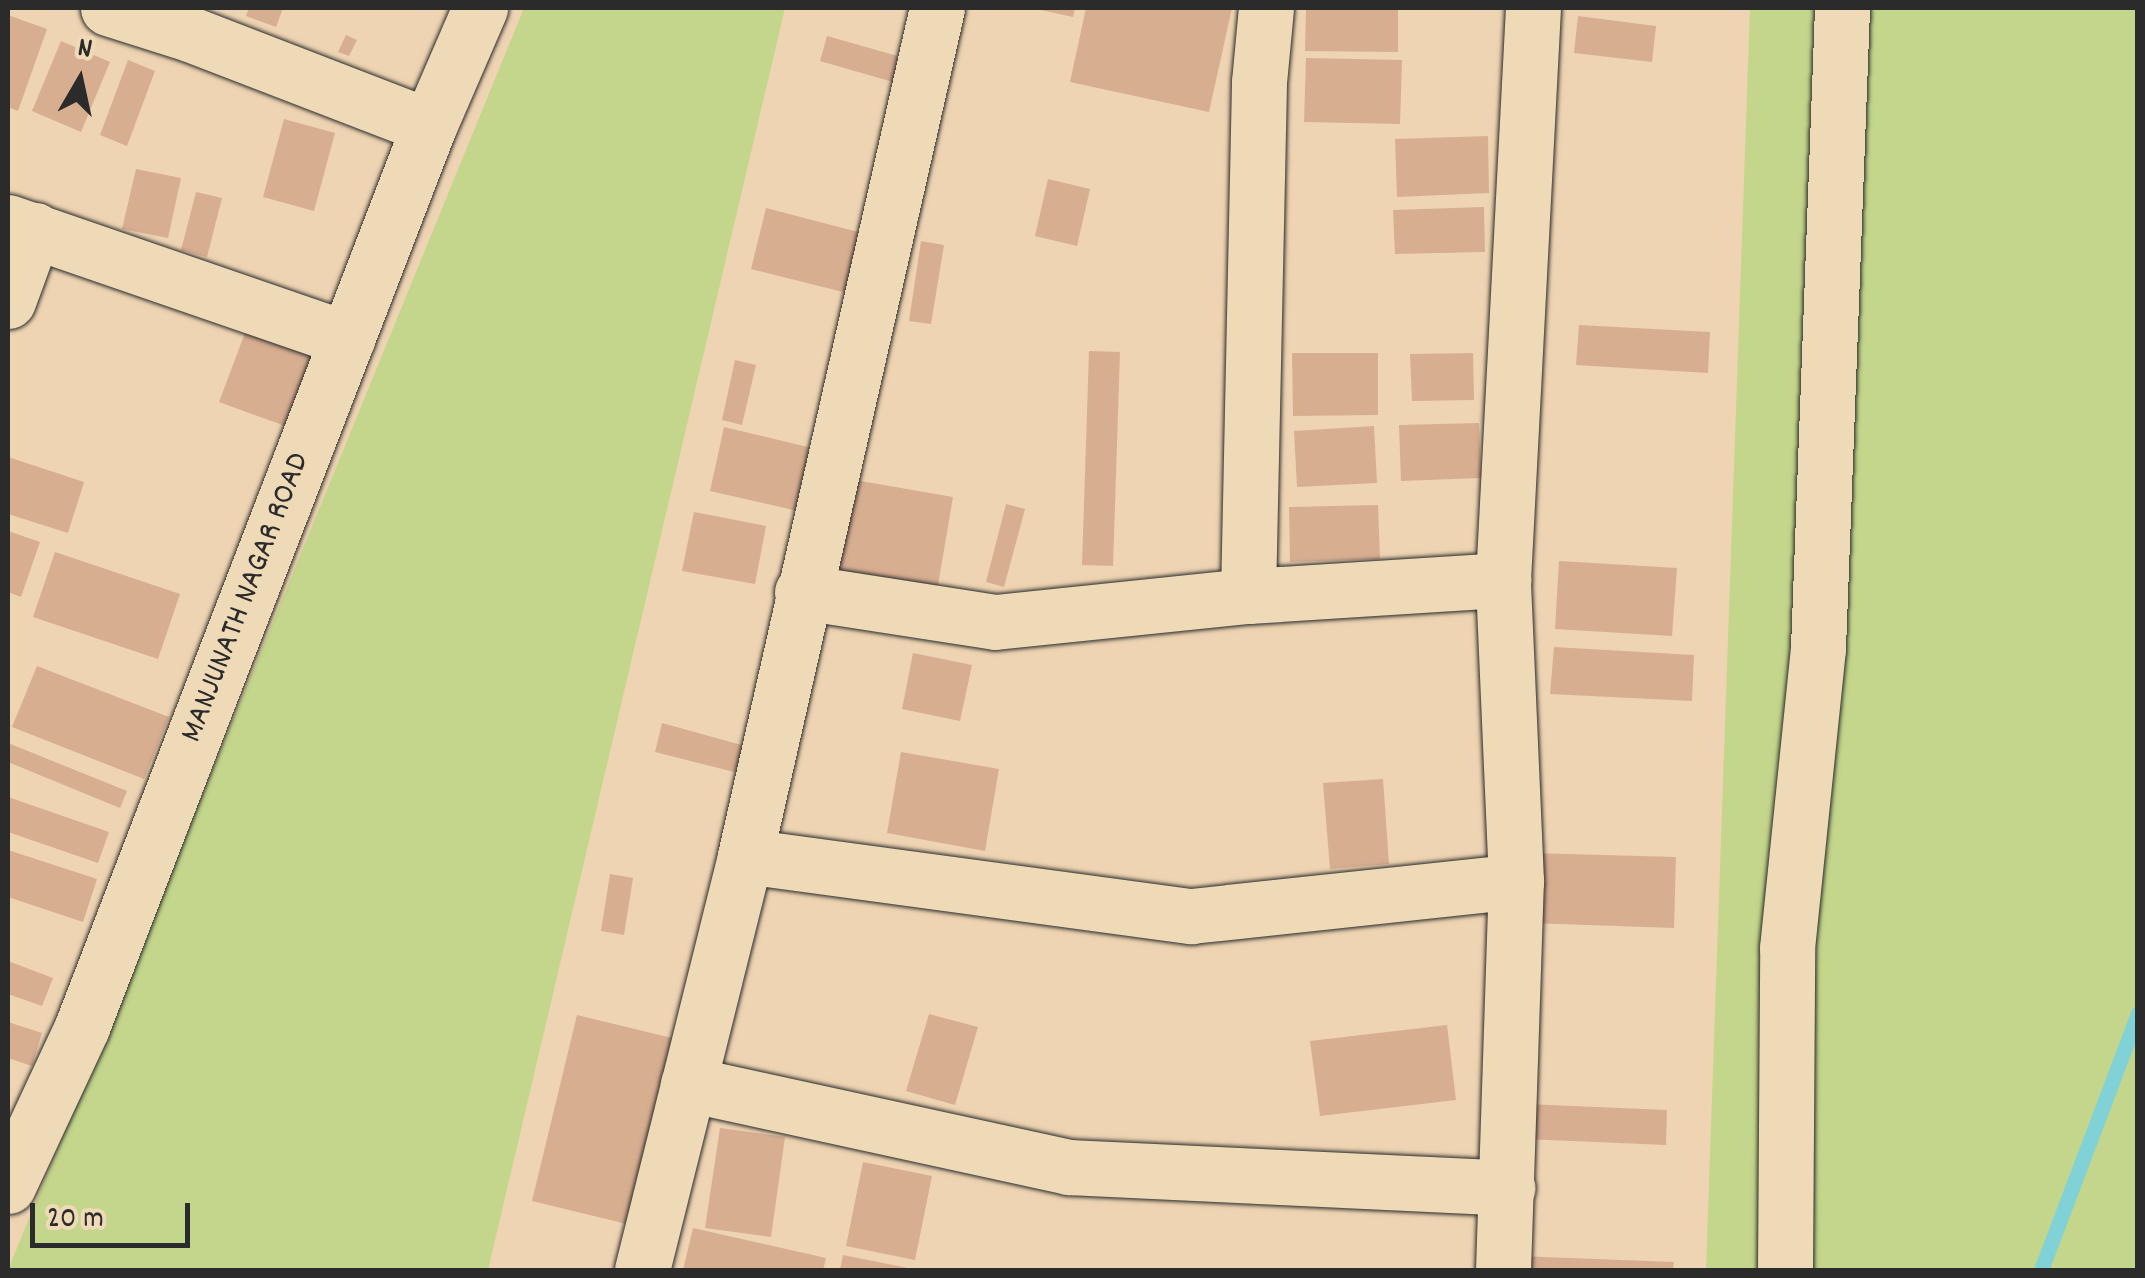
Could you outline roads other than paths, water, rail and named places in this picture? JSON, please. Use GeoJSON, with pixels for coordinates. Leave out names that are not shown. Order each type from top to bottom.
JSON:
{"type":"FeatureCollection","features":[{"type":"Feature","properties":{"kind":"street"},"geometry":{"type":"LineString","coordinates":[[108,8],[195,21],[429,126]]}},
{"type":"Feature","properties":{"kind":"street","name":"MANJUNATH NAGAR ROAD"},"geometry":{"type":"LineString","coordinates":[[8,1186],[82,1027],[429,126],[480,8]]}},
{"type":"Feature","properties":{"kind":"street"},"geometry":{"type":"LineString","coordinates":[[642,1270],[745,856],[937,8]]}},
{"type":"Feature","properties":{"kind":"street"},"geometry":{"type":"LineString","coordinates":[[1248,596],[1259,82],[1266,8]]}},
{"type":"Feature","properties":{"kind":"street"},"geometry":{"type":"LineString","coordinates":[[1504,1270],[1516,881],[1503,580],[1533,8]]}},
{"type":"Feature","properties":{"kind":"street"},"geometry":{"type":"LineString","coordinates":[[1786,1270],[1788,948],[1818,648],[1842,8]]}},
{"type":"Feature","properties":{"kind":"street"},"geometry":{"type":"LineString","coordinates":[[8,301],[21,226],[347,339]]}},
{"type":"Feature","properties":{"kind":"street"},"geometry":{"type":"LineString","coordinates":[[802,592],[995,622],[1248,596],[1503,580]]}},
{"type":"Feature","properties":{"kind":"street"},"geometry":{"type":"LineString","coordinates":[[745,856],[1191,916],[1516,881]]}},
{"type":"Feature","properties":{"kind":"street"},"geometry":{"type":"LineString","coordinates":[[688,1084],[1070,1167],[1507,1188]]}},
{"type":"Feature","properties":{"kind":"waterway"},"geometry":{"type":"LineString","coordinates":[[2041,1270],[2138,1013]]}}]}
